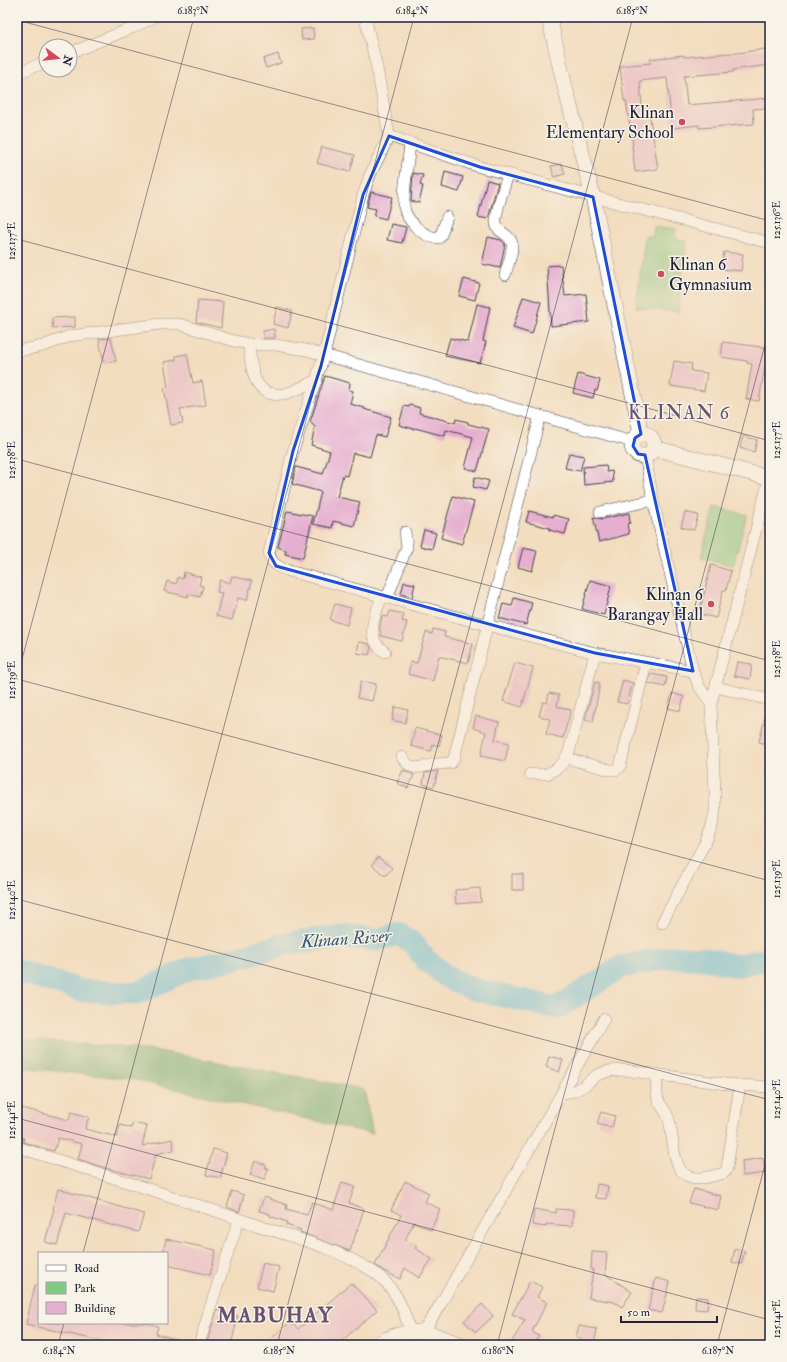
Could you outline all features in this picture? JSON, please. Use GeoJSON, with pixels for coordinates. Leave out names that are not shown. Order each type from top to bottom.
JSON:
{"type":"FeatureCollection","features":[{"type":"Feature","properties":{"kind":"street"},"geometry":{"type":"LineString","coordinates":[[78,50],[132,28],[154,17]]}},
{"type":"Feature","properties":{"kind":"street"},"geometry":{"type":"LineString","coordinates":[[365,17],[377,68],[389,136],[370,176],[363,195],[324,355],[293,451],[281,496],[269,553],[270,558],[276,566],[289,571],[487,625],[595,653],[693,671]]}},
{"type":"Feature","properties":{"kind":"street"},"geometry":{"type":"LineString","coordinates":[[549,17],[593,197],[637,438]]}},
{"type":"Feature","properties":{"kind":"street"},"geometry":{"type":"LineString","coordinates":[[17,73],[38,65]]}},
{"type":"Feature","properties":{"kind":"street"},"geometry":{"type":"LineString","coordinates":[[389,136],[508,175],[770,243]]}},
{"type":"Feature","properties":{"kind":"street"},"geometry":{"type":"LineString","coordinates":[[410,144],[404,197],[404,209],[408,219],[424,234],[434,238],[439,238],[447,217]]}},
{"type":"Feature","properties":{"kind":"street"},"geometry":{"type":"LineString","coordinates":[[505,275],[512,251],[512,244],[511,239],[498,229],[496,221],[508,175]]}},
{"type":"Feature","properties":{"kind":"street"},"geometry":{"type":"LineString","coordinates":[[17,351],[43,346],[70,336],[160,324],[179,324],[234,341],[249,344],[290,346],[540,416],[637,438],[645,434],[651,437],[653,440],[650,451],[654,500],[693,671],[699,686],[711,704]]}},
{"type":"Feature","properties":{"kind":"street"},"geometry":{"type":"LineString","coordinates":[[249,344],[250,361],[255,381],[269,393],[288,393],[317,380]]}},
{"type":"Feature","properties":{"kind":"street"},"geometry":{"type":"LineString","coordinates":[[402,757],[405,763],[418,768],[432,764],[451,763],[454,758],[540,416]]}},
{"type":"Feature","properties":{"kind":"street"},"geometry":{"type":"LineString","coordinates":[[650,451],[770,477],[711,704],[715,793],[715,811],[712,826],[706,841],[662,923]]}},
{"type":"Feature","properties":{"kind":"street"},"geometry":{"type":"LineString","coordinates":[[600,512],[654,500]]}},
{"type":"Feature","properties":{"kind":"street"},"geometry":{"type":"LineString","coordinates":[[385,652],[374,642],[372,633],[377,609],[407,547],[405,532]]}},
{"type":"Feature","properties":{"kind":"street"},"geometry":{"type":"LineString","coordinates":[[530,774],[547,774],[564,764],[569,752],[595,653]]}},
{"type":"Feature","properties":{"kind":"street"},"geometry":{"type":"LineString","coordinates":[[566,758],[610,770],[616,770],[620,767],[646,663]]}},
{"type":"Feature","properties":{"kind":"street"},"geometry":{"type":"LineString","coordinates":[[716,687],[770,700]]}},
{"type":"Feature","properties":{"kind":"street"},"geometry":{"type":"LineString","coordinates":[[416,1333],[429,1323],[440,1305],[604,1019]]}},
{"type":"Feature","properties":{"kind":"street"},"geometry":{"type":"LineString","coordinates":[[562,1092],[574,1091],[584,1086],[597,1075],[610,1070],[624,1070],[740,1085],[770,1087]]}},
{"type":"Feature","properties":{"kind":"street"},"geometry":{"type":"LineString","coordinates":[[657,1074],[658,1101],[668,1116],[671,1125],[675,1154],[682,1172],[693,1177],[711,1176],[724,1173],[727,1168],[740,1085]]}},
{"type":"Feature","properties":{"kind":"street"},"geometry":{"type":"LineString","coordinates":[[17,1147],[239,1219],[338,1253],[375,1273],[394,1291],[403,1306],[407,1319],[416,1333]]}},
{"type":"Feature","properties":{"kind":"street"},"geometry":{"type":"LineString","coordinates":[[200,1345],[210,1308],[239,1219]]}},
{"type":"Feature","properties":{"kind":"street"},"geometry":{"type":"LineString","coordinates":[[376,1345],[396,1335],[416,1333],[462,1345]]}},
{"type":"Feature","properties":{"kind":"highlighted area"},"geometry":{"type":"Polygon","coordinates":[[[389,136],[480,167],[593,197],[641,434],[635,438],[633,446],[638,454],[645,455],[693,671],[595,653],[276,566],[269,553],[293,451],[321,366],[363,195],[389,136]]]}},
{"type":"Feature","properties":{"kind":"green space","name":"Klinan 6 Gymnasium"},"geometry":{"type":"Polygon","coordinates":[[[654,226],[676,229],[675,239],[687,241],[678,312],[636,307],[645,236],[653,236],[654,226]]]}},
{"type":"Feature","properties":{"kind":"green space"},"geometry":{"type":"Polygon","coordinates":[[[714,507],[747,515],[733,566],[701,557],[714,507]]]}},
{"type":"Feature","properties":{"kind":"green space"},"geometry":{"type":"Polygon","coordinates":[[[17,1039],[148,1049],[364,1089],[373,1134],[131,1079],[17,1067],[17,1039]]]}},
{"type":"Feature","properties":{"kind":"building"},"geometry":{"type":"Polygon","coordinates":[[[313,28],[314,39],[302,40],[301,29],[313,28]]]}},
{"type":"Feature","properties":{"kind":"building"},"geometry":{"type":"Polygon","coordinates":[[[765,49],[768,65],[733,70],[733,72],[684,76],[687,105],[770,98],[770,108],[753,109],[754,124],[699,128],[699,125],[672,128],[667,78],[640,81],[642,107],[648,106],[658,169],[635,172],[633,145],[626,101],[624,101],[620,66],[651,63],[650,59],[684,55],[684,57],[731,54],[765,49]]]}},
{"type":"Feature","properties":{"kind":"building"},"geometry":{"type":"Polygon","coordinates":[[[278,54],[281,63],[266,68],[263,59],[278,54]]]}},
{"type":"Feature","properties":{"kind":"building"},"geometry":{"type":"Polygon","coordinates":[[[322,147],[355,155],[350,172],[317,163],[322,147]]]}},
{"type":"Feature","properties":{"kind":"building"},"geometry":{"type":"Polygon","coordinates":[[[562,164],[565,174],[554,177],[551,166],[562,164]]]}},
{"type":"Feature","properties":{"kind":"building"},"geometry":{"type":"Polygon","coordinates":[[[445,172],[463,177],[459,192],[442,187],[445,172]]]}},
{"type":"Feature","properties":{"kind":"building"},"geometry":{"type":"Polygon","coordinates":[[[413,173],[423,175],[420,185],[423,186],[419,203],[411,201],[413,173]]]}},
{"type":"Feature","properties":{"kind":"building"},"geometry":{"type":"Polygon","coordinates":[[[487,180],[498,183],[488,219],[478,217],[487,180]]]}},
{"type":"Feature","properties":{"kind":"building"},"geometry":{"type":"Polygon","coordinates":[[[371,192],[392,197],[386,219],[374,216],[376,209],[367,207],[371,192]]]}},
{"type":"Feature","properties":{"kind":"building"},"geometry":{"type":"Polygon","coordinates":[[[391,224],[406,227],[402,243],[387,240],[391,224]]]}},
{"type":"Feature","properties":{"kind":"building"},"geometry":{"type":"Polygon","coordinates":[[[488,237],[501,240],[505,244],[500,268],[482,264],[488,237]]]}},
{"type":"Feature","properties":{"kind":"building"},"geometry":{"type":"Polygon","coordinates":[[[724,252],[743,254],[741,271],[721,269],[724,252]]]}},
{"type":"Feature","properties":{"kind":"building"},"geometry":{"type":"Polygon","coordinates":[[[561,265],[565,296],[586,294],[589,322],[551,326],[547,266],[561,265]]]}},
{"type":"Feature","properties":{"kind":"building"},"geometry":{"type":"Polygon","coordinates":[[[464,279],[479,283],[475,300],[459,296],[464,279]]]}},
{"type":"Feature","properties":{"kind":"building"},"geometry":{"type":"Polygon","coordinates":[[[523,297],[541,302],[532,334],[513,328],[523,297]]]}},
{"type":"Feature","properties":{"kind":"building"},"geometry":{"type":"Polygon","coordinates":[[[198,300],[223,302],[221,328],[196,322],[198,300]]]}},
{"type":"Feature","properties":{"kind":"building"},"geometry":{"type":"Polygon","coordinates":[[[477,304],[490,307],[483,341],[486,342],[480,363],[445,356],[450,338],[468,342],[477,304]]]}},
{"type":"Feature","properties":{"kind":"building"},"geometry":{"type":"Polygon","coordinates":[[[277,307],[292,311],[288,328],[273,324],[277,307]]]}},
{"type":"Feature","properties":{"kind":"building"},"geometry":{"type":"Polygon","coordinates":[[[75,317],[75,327],[53,328],[52,318],[75,317]]]}},
{"type":"Feature","properties":{"kind":"building"},"geometry":{"type":"Polygon","coordinates":[[[274,329],[275,338],[263,338],[263,331],[274,329]]]}},
{"type":"Feature","properties":{"kind":"building"},"geometry":{"type":"Polygon","coordinates":[[[111,338],[116,361],[104,363],[99,339],[111,338]]]}},
{"type":"Feature","properties":{"kind":"building"},"geometry":{"type":"Polygon","coordinates":[[[723,342],[769,348],[759,401],[746,399],[752,364],[747,363],[747,361],[721,357],[723,342]]]}},
{"type":"Feature","properties":{"kind":"building"},"geometry":{"type":"Polygon","coordinates":[[[187,354],[193,383],[202,381],[206,405],[180,409],[183,423],[171,425],[164,388],[168,387],[164,362],[176,360],[176,356],[187,354]]]}},
{"type":"Feature","properties":{"kind":"building"},"geometry":{"type":"Polygon","coordinates":[[[674,361],[692,364],[691,371],[707,373],[704,391],[670,386],[674,361]]]}},
{"type":"Feature","properties":{"kind":"building"},"geometry":{"type":"Polygon","coordinates":[[[578,374],[600,380],[593,398],[573,393],[578,374]]]}},
{"type":"Feature","properties":{"kind":"building"},"geometry":{"type":"Polygon","coordinates":[[[325,376],[350,383],[349,390],[353,391],[350,404],[391,417],[385,437],[376,435],[370,457],[353,453],[347,476],[343,475],[337,497],[360,502],[354,526],[333,521],[332,528],[313,524],[321,492],[292,484],[296,467],[323,474],[330,451],[311,445],[315,427],[310,422],[325,376]]]}},
{"type":"Feature","properties":{"kind":"building"},"geometry":{"type":"Polygon","coordinates":[[[410,405],[420,408],[419,413],[455,423],[456,419],[468,422],[468,424],[489,429],[477,471],[465,468],[473,437],[446,430],[445,436],[399,425],[404,406],[409,407],[410,405]]]}},
{"type":"Feature","properties":{"kind":"building"},"geometry":{"type":"Polygon","coordinates":[[[743,436],[757,440],[754,452],[740,448],[743,436]]]}},
{"type":"Feature","properties":{"kind":"building"},"geometry":{"type":"Polygon","coordinates":[[[569,453],[584,456],[580,471],[565,468],[569,453]]]}},
{"type":"Feature","properties":{"kind":"building"},"geometry":{"type":"Polygon","coordinates":[[[606,465],[607,472],[612,471],[613,482],[584,485],[583,467],[606,465]]]}},
{"type":"Feature","properties":{"kind":"building"},"geometry":{"type":"Polygon","coordinates":[[[475,477],[489,481],[486,490],[473,487],[475,477]]]}},
{"type":"Feature","properties":{"kind":"building"},"geometry":{"type":"Polygon","coordinates":[[[453,496],[474,502],[462,544],[441,538],[453,496]]]}},
{"type":"Feature","properties":{"kind":"building"},"geometry":{"type":"Polygon","coordinates":[[[287,511],[313,516],[303,558],[285,554],[286,550],[278,547],[287,511]]]}},
{"type":"Feature","properties":{"kind":"building"},"geometry":{"type":"Polygon","coordinates":[[[529,511],[569,519],[565,534],[549,530],[550,528],[526,522],[529,511]]]}},
{"type":"Feature","properties":{"kind":"building"},"geometry":{"type":"Polygon","coordinates":[[[685,512],[698,515],[694,530],[681,527],[685,512]]]}},
{"type":"Feature","properties":{"kind":"building"},"geometry":{"type":"Polygon","coordinates":[[[629,513],[630,523],[627,524],[629,534],[599,542],[593,517],[602,519],[629,513]]]}},
{"type":"Feature","properties":{"kind":"building"},"geometry":{"type":"Polygon","coordinates":[[[424,530],[436,533],[432,549],[420,546],[424,530]]]}},
{"type":"Feature","properties":{"kind":"building"},"geometry":{"type":"Polygon","coordinates":[[[523,548],[537,551],[532,571],[518,567],[523,548]]]}},
{"type":"Feature","properties":{"kind":"building"},"geometry":{"type":"Polygon","coordinates":[[[711,565],[731,571],[726,590],[723,590],[716,618],[699,614],[711,565]]]}},
{"type":"Feature","properties":{"kind":"building"},"geometry":{"type":"Polygon","coordinates":[[[184,572],[201,577],[199,585],[203,586],[200,597],[188,594],[188,597],[164,591],[167,581],[176,584],[178,577],[183,579],[184,572]]]}},
{"type":"Feature","properties":{"kind":"building"},"geometry":{"type":"Polygon","coordinates":[[[232,576],[252,581],[247,600],[238,598],[232,620],[216,616],[222,593],[217,592],[220,580],[230,583],[232,576]]]}},
{"type":"Feature","properties":{"kind":"building"},"geometry":{"type":"Polygon","coordinates":[[[590,580],[611,586],[604,615],[582,609],[590,580]]]}},
{"type":"Feature","properties":{"kind":"building"},"geometry":{"type":"Polygon","coordinates":[[[404,582],[415,584],[412,597],[401,594],[404,582]]]}},
{"type":"Feature","properties":{"kind":"building"},"geometry":{"type":"Polygon","coordinates":[[[514,598],[532,603],[526,625],[499,618],[503,604],[512,606],[514,598]]]}},
{"type":"Feature","properties":{"kind":"building"},"geometry":{"type":"Polygon","coordinates":[[[335,604],[351,608],[347,625],[330,620],[335,604]]]}},
{"type":"Feature","properties":{"kind":"building"},"geometry":{"type":"Polygon","coordinates":[[[390,611],[404,614],[402,621],[407,622],[402,641],[381,636],[380,627],[382,616],[388,617],[390,611]]]}},
{"type":"Feature","properties":{"kind":"building"},"geometry":{"type":"Polygon","coordinates":[[[433,629],[445,632],[444,637],[473,644],[468,663],[439,656],[433,681],[408,674],[411,662],[417,663],[426,632],[432,634],[433,629]]]}},
{"type":"Feature","properties":{"kind":"building"},"geometry":{"type":"Polygon","coordinates":[[[359,642],[369,644],[371,647],[369,655],[357,653],[359,642]]]}},
{"type":"Feature","properties":{"kind":"building"},"geometry":{"type":"Polygon","coordinates":[[[737,662],[752,664],[750,679],[734,676],[737,662]]]}},
{"type":"Feature","properties":{"kind":"building"},"geometry":{"type":"Polygon","coordinates":[[[515,663],[533,668],[522,707],[503,701],[515,663]]]}},
{"type":"Feature","properties":{"kind":"building"},"geometry":{"type":"Polygon","coordinates":[[[651,674],[667,677],[665,687],[648,683],[651,674]]]}},
{"type":"Feature","properties":{"kind":"building"},"geometry":{"type":"Polygon","coordinates":[[[623,680],[633,683],[627,704],[617,702],[623,680]]]}},
{"type":"Feature","properties":{"kind":"building"},"geometry":{"type":"Polygon","coordinates":[[[361,681],[376,684],[372,701],[357,698],[361,681]]]}},
{"type":"Feature","properties":{"kind":"building"},"geometry":{"type":"Polygon","coordinates":[[[595,682],[600,683],[593,722],[585,720],[595,682]]]}},
{"type":"Feature","properties":{"kind":"building"},"geometry":{"type":"Polygon","coordinates":[[[549,693],[559,695],[557,706],[571,710],[563,738],[546,734],[550,719],[539,716],[543,702],[547,703],[549,693]]]}},
{"type":"Feature","properties":{"kind":"building"},"geometry":{"type":"Polygon","coordinates":[[[672,693],[684,697],[680,711],[668,708],[672,693]]]}},
{"type":"Feature","properties":{"kind":"building"},"geometry":{"type":"Polygon","coordinates":[[[395,707],[408,710],[405,723],[392,720],[395,707]]]}},
{"type":"Feature","properties":{"kind":"building"},"geometry":{"type":"Polygon","coordinates":[[[766,714],[770,714],[770,745],[759,742],[766,714]]]}},
{"type":"Feature","properties":{"kind":"building"},"geometry":{"type":"Polygon","coordinates":[[[476,716],[499,722],[495,740],[509,743],[505,761],[481,756],[486,732],[473,728],[476,716]]]}},
{"type":"Feature","properties":{"kind":"building"},"geometry":{"type":"Polygon","coordinates":[[[415,728],[442,735],[439,746],[433,744],[431,751],[411,746],[415,728]]]}},
{"type":"Feature","properties":{"kind":"building"},"geometry":{"type":"Polygon","coordinates":[[[403,770],[414,775],[408,788],[397,783],[403,770]]]}},
{"type":"Feature","properties":{"kind":"building"},"geometry":{"type":"Polygon","coordinates":[[[438,771],[434,787],[423,784],[425,773],[438,771]]]}},
{"type":"Feature","properties":{"kind":"building"},"geometry":{"type":"Polygon","coordinates":[[[378,857],[392,868],[385,876],[372,865],[378,857]]]}},
{"type":"Feature","properties":{"kind":"building"},"geometry":{"type":"Polygon","coordinates":[[[512,874],[523,874],[523,890],[512,890],[512,874]]]}},
{"type":"Feature","properties":{"kind":"building"},"geometry":{"type":"Polygon","coordinates":[[[480,888],[481,902],[456,904],[455,890],[480,888]]]}},
{"type":"Feature","properties":{"kind":"building"},"geometry":{"type":"Polygon","coordinates":[[[549,1056],[563,1060],[559,1072],[546,1067],[549,1056]]]}},
{"type":"Feature","properties":{"kind":"building"},"geometry":{"type":"Polygon","coordinates":[[[17,1107],[69,1120],[71,1112],[89,1117],[85,1129],[117,1137],[120,1125],[131,1128],[133,1123],[147,1126],[142,1146],[172,1139],[174,1150],[156,1154],[149,1179],[105,1168],[78,1159],[82,1144],[58,1138],[54,1151],[23,1142],[24,1138],[17,1136],[17,1107]]]}},
{"type":"Feature","properties":{"kind":"building"},"geometry":{"type":"Polygon","coordinates":[[[601,1112],[615,1116],[612,1128],[597,1124],[601,1112]]]}},
{"type":"Feature","properties":{"kind":"building"},"geometry":{"type":"Polygon","coordinates":[[[213,1149],[227,1153],[220,1178],[206,1175],[213,1149]]]}},
{"type":"Feature","properties":{"kind":"building"},"geometry":{"type":"Polygon","coordinates":[[[763,1158],[765,1173],[743,1176],[742,1161],[763,1158]]]}},
{"type":"Feature","properties":{"kind":"building"},"geometry":{"type":"Polygon","coordinates":[[[255,1161],[266,1165],[265,1168],[268,1168],[265,1179],[250,1175],[255,1161]]]}},
{"type":"Feature","properties":{"kind":"building"},"geometry":{"type":"Polygon","coordinates":[[[405,1181],[429,1193],[425,1202],[440,1209],[431,1230],[414,1222],[405,1240],[417,1246],[415,1248],[432,1259],[419,1278],[405,1268],[400,1279],[375,1265],[401,1215],[391,1210],[405,1181]]]}},
{"type":"Feature","properties":{"kind":"building"},"geometry":{"type":"Polygon","coordinates":[[[342,1182],[355,1186],[349,1203],[364,1209],[350,1251],[300,1232],[301,1230],[286,1225],[287,1222],[270,1216],[270,1214],[259,1211],[264,1197],[287,1205],[286,1209],[307,1215],[312,1202],[333,1210],[342,1182]]]}},
{"type":"Feature","properties":{"kind":"building"},"geometry":{"type":"Polygon","coordinates":[[[597,1184],[608,1186],[606,1199],[595,1198],[597,1184]]]}},
{"type":"Feature","properties":{"kind":"building"},"geometry":{"type":"Polygon","coordinates":[[[58,1189],[144,1214],[138,1232],[66,1213],[57,1245],[45,1242],[58,1189]]]}},
{"type":"Feature","properties":{"kind":"building"},"geometry":{"type":"Polygon","coordinates":[[[694,1189],[721,1196],[718,1210],[689,1203],[694,1189]]]}},
{"type":"Feature","properties":{"kind":"building"},"geometry":{"type":"Polygon","coordinates":[[[232,1191],[244,1195],[239,1212],[227,1207],[232,1191]]]}},
{"type":"Feature","properties":{"kind":"building"},"geometry":{"type":"Polygon","coordinates":[[[534,1209],[556,1213],[556,1209],[573,1210],[572,1226],[546,1224],[546,1227],[532,1225],[534,1209]]]}},
{"type":"Feature","properties":{"kind":"building"},"geometry":{"type":"Polygon","coordinates":[[[166,1239],[216,1250],[210,1275],[168,1265],[168,1252],[163,1252],[166,1239]]]}},
{"type":"Feature","properties":{"kind":"building"},"geometry":{"type":"Polygon","coordinates":[[[735,1249],[745,1251],[741,1264],[732,1262],[735,1249]]]}},
{"type":"Feature","properties":{"kind":"building"},"geometry":{"type":"Polygon","coordinates":[[[592,1252],[607,1253],[605,1274],[632,1292],[622,1307],[614,1302],[589,1298],[593,1270],[591,1270],[592,1252]]]}},
{"type":"Feature","properties":{"kind":"building"},"geometry":{"type":"Polygon","coordinates":[[[263,1263],[279,1267],[273,1291],[257,1287],[263,1263]]]}},
{"type":"Feature","properties":{"kind":"building"},"geometry":{"type":"Polygon","coordinates":[[[656,1278],[670,1282],[662,1313],[648,1310],[656,1278]]]}},
{"type":"Feature","properties":{"kind":"building"},"geometry":{"type":"Polygon","coordinates":[[[530,1281],[542,1287],[537,1297],[547,1302],[532,1332],[539,1336],[533,1345],[510,1345],[525,1320],[512,1314],[530,1281]]]}},
{"type":"Feature","properties":{"kind":"building"},"geometry":{"type":"Polygon","coordinates":[[[351,1283],[377,1310],[337,1345],[264,1345],[291,1321],[298,1329],[351,1283]]]}},
{"type":"Feature","properties":{"kind":"building"},"geometry":{"type":"Polygon","coordinates":[[[35,1285],[38,1286],[38,1324],[151,1324],[158,1326],[156,1334],[183,1341],[183,1345],[117,1345],[26,1324],[35,1285]]]}},
{"type":"Feature","properties":{"kind":"building"},"geometry":{"type":"Polygon","coordinates":[[[696,1297],[708,1298],[707,1310],[695,1309],[696,1297]]]}},
{"type":"Feature","properties":{"kind":"building"},"geometry":{"type":"Polygon","coordinates":[[[482,1304],[493,1316],[476,1332],[464,1321],[482,1304]]]}},
{"type":"Feature","properties":{"kind":"building"},"geometry":{"type":"Polygon","coordinates":[[[217,1310],[238,1316],[231,1345],[218,1345],[207,1342],[217,1310]]]}},
{"type":"Feature","properties":{"kind":"building"},"geometry":{"type":"Polygon","coordinates":[[[579,1326],[597,1329],[594,1345],[579,1345],[581,1338],[576,1337],[579,1326]]]}},
{"type":"Feature","properties":{"kind":"waterway","name":"Klinan River"},"geometry":{"type":"LineString","coordinates":[[17,971],[83,991],[137,993],[189,969],[237,958],[285,944],[342,936],[376,940],[398,934],[412,942],[426,960],[447,977],[472,989],[557,1008],[621,967],[672,957],[705,959],[737,966],[755,961],[770,960]]}},
{"type":"Feature","properties":{"kind":"place","name":"Klinan Elementary School"},"geometry":{"type":"Point","coordinates":[682,122]}},
{"type":"Feature","properties":{"kind":"place","name":"Klinan 6 Gymnasium"},"geometry":{"type":"Point","coordinates":[661,274]}},
{"type":"Feature","properties":{"kind":"place","name":"Klinan 6 Barangay Hall"},"geometry":{"type":"Point","coordinates":[711,604]}},
{"type":"Feature","properties":{"kind":"district","name":"KLINAN 6"},"geometry":{"type":"Point","coordinates":[679,413]}},
{"type":"Feature","properties":{"kind":"district","name":"MABUHAY"},"geometry":{"type":"Point","coordinates":[275,1315]}}]}
